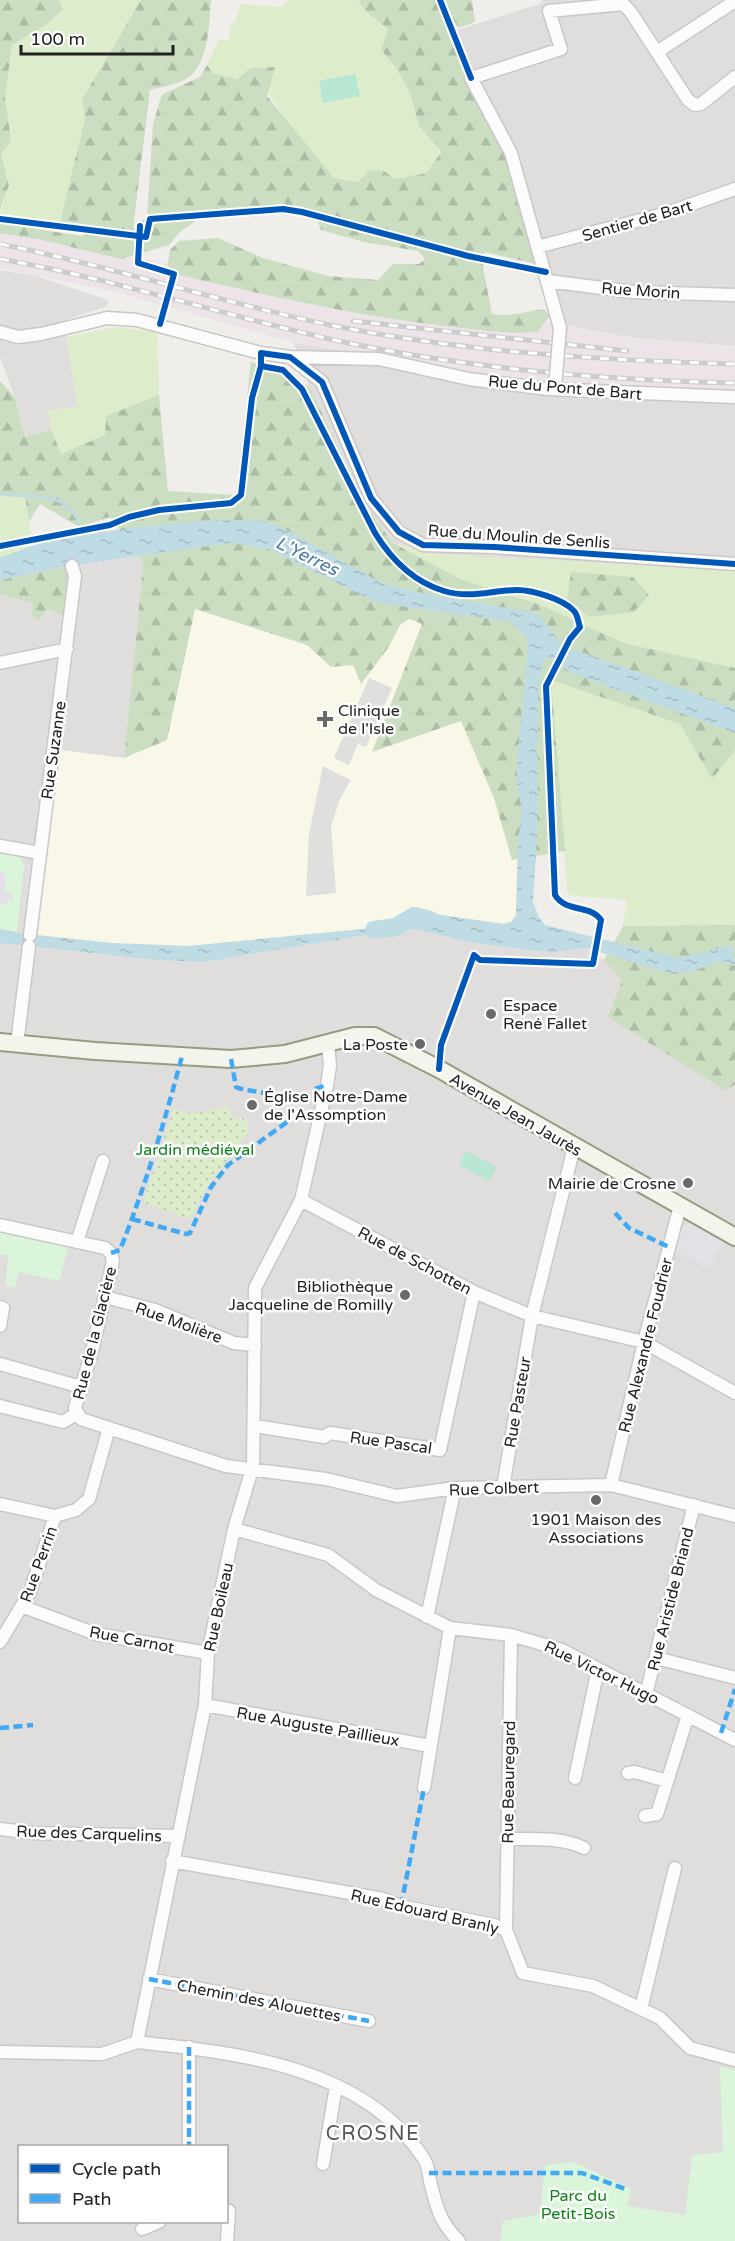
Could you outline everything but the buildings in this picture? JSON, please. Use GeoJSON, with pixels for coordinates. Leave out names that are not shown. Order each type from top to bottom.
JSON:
{"type":"FeatureCollection","features":[{"type":"Feature","properties":{"kind":"street"},"geometry":{"type":"LineString","coordinates":[[657,52],[735,1]]}},
{"type":"Feature","properties":{"kind":"street"},"geometry":{"type":"LineString","coordinates":[[555,387],[560,328],[548,281],[511,153],[471,78],[561,49],[549,11],[622,2],[688,100],[695,105],[701,104],[735,77]]}},
{"type":"Feature","properties":{"kind":"street","name":"Sentier de Bart"},"geometry":{"type":"LineString","coordinates":[[537,247],[667,213],[735,189]]}},
{"type":"Feature","properties":{"kind":"street","name":"Rue Morin"},"geometry":{"type":"LineString","coordinates":[[548,281],[633,292],[735,295]]}},
{"type":"Feature","properties":{"kind":"street","name":"Rue du Moulin de Senlis"},"geometry":{"type":"LineString","coordinates":[[0,332],[18,337],[42,334],[107,318],[137,320],[261,353],[290,357],[322,382],[371,498],[399,532],[423,544],[735,564]]}},
{"type":"Feature","properties":{"kind":"street","name":"Rue du Pont de Bart"},"geometry":{"type":"LineString","coordinates":[[290,357],[379,359],[469,379],[548,389],[555,387],[662,396],[735,397]]}},
{"type":"Feature","properties":{"kind":"street","name":"Rue Suzanne"},"geometry":{"type":"LineString","coordinates":[[8,1043],[29,940],[67,649],[75,576],[72,566]]}},
{"type":"Feature","properties":{"kind":"street"},"geometry":{"type":"LineString","coordinates":[[0,663],[67,649]]}},
{"type":"Feature","properties":{"kind":"street"},"geometry":{"type":"LineString","coordinates":[[0,846],[40,853]]}},
{"type":"Feature","properties":{"kind":"street","name":"Avenue Jean Jaurès"},"geometry":{"type":"LineString","coordinates":[[8,1043],[231,1059],[285,1054],[364,1035],[384,1040],[735,1237]]}},
{"type":"Feature","properties":{"kind":"street","name":"Rue Boileau"},"geometry":{"type":"LineString","coordinates":[[137,2042],[205,1705],[208,1653],[234,1529],[252,1472],[255,1426],[255,1288],[301,1200],[327,1085],[330,1066],[328,1043]]}},
{"type":"Feature","properties":{"kind":"street","name":"Rue Pasteur"},"geometry":{"type":"LineString","coordinates":[[502,1487],[532,1316],[574,1147]]}},
{"type":"Feature","properties":{"kind":"street"},"geometry":{"type":"LineString","coordinates":[[77,1242],[103,1161]]}},
{"type":"Feature","properties":{"kind":"street","name":"Rue de Schotten"},"geometry":{"type":"LineString","coordinates":[[301,1200],[474,1292],[532,1316],[644,1342],[735,1393]]}},
{"type":"Feature","properties":{"kind":"street","name":"Rue Alexandre Foudrier"},"geometry":{"type":"LineString","coordinates":[[611,1485],[644,1342],[680,1206]]}},
{"type":"Feature","properties":{"kind":"street","name":"Rue de la Glacière"},"geometry":{"type":"LineString","coordinates":[[0,1225],[105,1248],[111,1253],[113,1262],[105,1297],[75,1408],[76,1414],[81,1419],[226,1466],[252,1472]]}},
{"type":"Feature","properties":{"kind":"street","name":"Rue Pascal"},"geometry":{"type":"LineString","coordinates":[[255,1426],[324,1437],[330,1433],[440,1450],[474,1292]]}},
{"type":"Feature","properties":{"kind":"street","name":"Rue Molière"},"geometry":{"type":"LineString","coordinates":[[105,1297],[155,1310],[234,1342],[255,1346]]}},
{"type":"Feature","properties":{"kind":"street"},"geometry":{"type":"LineString","coordinates":[[0,1308],[3,1308],[0,1326]]}},
{"type":"Feature","properties":{"kind":"street"},"geometry":{"type":"LineString","coordinates":[[0,1364],[81,1387]]}},
{"type":"Feature","properties":{"kind":"street"},"geometry":{"type":"LineString","coordinates":[[0,1406],[2,1404],[63,1422],[76,1414]]}},
{"type":"Feature","properties":{"kind":"street"},"geometry":{"type":"LineString","coordinates":[[0,1504],[56,1516],[76,1510],[89,1499],[109,1428]]}},
{"type":"Feature","properties":{"kind":"street","name":"Rue Colbert"},"geometry":{"type":"LineString","coordinates":[[252,1472],[326,1479],[397,1496],[455,1488],[611,1485],[735,1516]]}},
{"type":"Feature","properties":{"kind":"street"},"geometry":{"type":"LineString","coordinates":[[427,1617],[455,1488]]}},
{"type":"Feature","properties":{"kind":"street","name":"Rue Aristide Briand"},"geometry":{"type":"LineString","coordinates":[[646,1694],[694,1505]]}},
{"type":"Feature","properties":{"kind":"street","name":"Rue Perrin"},"geometry":{"type":"LineString","coordinates":[[0,1642],[24,1607],[56,1516]]}},
{"type":"Feature","properties":{"kind":"street","name":"Rue Victor Hugo"},"geometry":{"type":"LineString","coordinates":[[234,1529],[328,1555],[376,1590],[450,1628],[512,1635],[562,1650],[735,1740]]}},
{"type":"Feature","properties":{"kind":"street","name":"Rue Carnot"},"geometry":{"type":"LineString","coordinates":[[24,1607],[96,1634],[208,1653]]}},
{"type":"Feature","properties":{"kind":"street"},"geometry":{"type":"LineString","coordinates":[[424,1788],[450,1628]]}},
{"type":"Feature","properties":{"kind":"street","name":"Rue Beauregard"},"geometry":{"type":"LineString","coordinates":[[506,1930],[512,1635]]}},
{"type":"Feature","properties":{"kind":"street"},"geometry":{"type":"LineString","coordinates":[[656,1658],[735,1678]]}},
{"type":"Feature","properties":{"kind":"street"},"geometry":{"type":"LineString","coordinates":[[575,1778],[598,1669]]}},
{"type":"Feature","properties":{"kind":"street","name":"Rue Auguste Paillieux"},"geometry":{"type":"LineString","coordinates":[[205,1705],[430,1746]]}},
{"type":"Feature","properties":{"kind":"street"},"geometry":{"type":"LineString","coordinates":[[645,1816],[657,1814],[688,1715]]}},
{"type":"Feature","properties":{"kind":"street"},"geometry":{"type":"LineString","coordinates":[[628,1773],[635,1772],[667,1781]]}},
{"type":"Feature","properties":{"kind":"street","name":"Rue des Carquelins"},"geometry":{"type":"LineString","coordinates":[[0,1829],[32,1833],[179,1836]]}},
{"type":"Feature","properties":{"kind":"street"},"geometry":{"type":"LineString","coordinates":[[507,1839],[542,1839],[576,1844],[584,1848]]}},
{"type":"Feature","properties":{"kind":"street","name":"Rue Edouard Branly"},"geometry":{"type":"LineString","coordinates":[[172,1861],[383,1899],[401,1906],[506,1930],[523,1973],[592,1986],[660,2018],[690,2048],[735,2060]]}},
{"type":"Feature","properties":{"kind":"street"},"geometry":{"type":"LineString","coordinates":[[641,2009],[675,1868]]}},
{"type":"Feature","properties":{"kind":"street","name":"Chemin des Alouettes"},"geometry":{"type":"LineString","coordinates":[[149,1979],[369,2021]]}},
{"type":"Feature","properties":{"kind":"street"},"geometry":{"type":"LineString","coordinates":[[0,2052],[102,2054],[137,2042],[209,2049],[314,2074],[369,2103],[404,2132],[426,2161],[438,2214],[447,2229],[459,2241]]}},
{"type":"Feature","properties":{"kind":"street"},"geometry":{"type":"LineString","coordinates":[[189,2048],[189,2145]]}},
{"type":"Feature","properties":{"kind":"street"},"geometry":{"type":"LineString","coordinates":[[323,2164],[336,2086]]}},
{"type":"Feature","properties":{"kind":"street"},"geometry":{"type":"LineString","coordinates":[[227,2241],[228,2211]]}},
{"type":"Feature","properties":{"kind":"street"},"geometry":{"type":"LineString","coordinates":[[142,2229],[157,2223]]}},
{"type":"Feature","properties":{"kind":"shaded area"},"geometry":{"type":"Polygon","coordinates":[[[541,0],[735,0],[735,346],[633,338],[555,323],[539,265],[483,109],[451,32],[542,3],[541,0]]]}},
{"type":"Feature","properties":{"kind":"shaded area"},"geometry":{"type":"Polygon","coordinates":[[[0,228],[359,306],[555,323],[633,338],[735,346],[735,394],[561,383],[499,376],[294,343],[119,293],[0,268],[0,228]]]}},
{"type":"Feature","properties":{"kind":"shaded area"},"geometry":{"type":"Polygon","coordinates":[[[0,270],[36,276],[108,300],[107,306],[60,322],[66,337],[78,407],[48,411],[51,429],[25,437],[15,397],[0,357],[0,270]]]}},
{"type":"Feature","properties":{"kind":"shaded area"},"geometry":{"type":"Polygon","coordinates":[[[294,343],[499,376],[561,383],[735,394],[735,571],[437,554],[393,543],[368,510],[309,386],[294,343]]]}},
{"type":"Feature","properties":{"kind":"shaded area"},"geometry":{"type":"Polygon","coordinates":[[[140,556],[143,566],[124,758],[60,750],[35,947],[154,960],[205,962],[409,928],[470,942],[535,951],[553,952],[586,948],[604,960],[726,1091],[735,1084],[735,2241],[0,2241],[0,580],[68,566],[140,556]]]}},
{"type":"Feature","properties":{"kind":"shaded area","name":"Clinique de l'Isle"},"geometry":{"type":"Polygon","coordinates":[[[156,559],[511,622],[518,859],[516,915],[511,922],[504,924],[421,912],[413,913],[405,925],[188,946],[112,943],[37,935],[60,750],[124,758],[156,559]]]}},
{"type":"Feature","properties":{"kind":"shaded area"},"geometry":{"type":"Polygon","coordinates":[[[369,678],[392,688],[366,747],[358,744],[349,765],[334,758],[369,678]]]}},
{"type":"Feature","properties":{"kind":"shaded area"},"geometry":{"type":"Polygon","coordinates":[[[323,766],[351,780],[340,799],[331,826],[336,893],[306,896],[309,834],[323,766]]]}},
{"type":"Feature","properties":{"kind":"shaded area"},"geometry":{"type":"Polygon","coordinates":[[[28,862],[36,863],[29,923],[21,922],[28,862]]]}},
{"type":"Feature","properties":{"kind":"shaded area"},"geometry":{"type":"Polygon","coordinates":[[[0,870],[6,876],[5,891],[14,895],[14,898],[0,906],[0,870]]]}},
{"type":"Feature","properties":{"kind":"shaded area"},"geometry":{"type":"Polygon","coordinates":[[[357,1004],[387,1005],[388,1012],[405,1012],[409,1041],[399,1040],[388,1034],[391,1021],[380,1020],[380,1027],[325,1027],[325,1038],[311,1041],[310,1015],[327,1008],[357,1004]]]}},
{"type":"Feature","properties":{"kind":"shaded area"},"geometry":{"type":"Polygon","coordinates":[[[51,1031],[162,1038],[161,1047],[50,1040],[51,1031]]]}},
{"type":"Feature","properties":{"kind":"shaded area"},"geometry":{"type":"Polygon","coordinates":[[[449,1086],[557,1147],[552,1164],[524,1157],[441,1111],[449,1086]]]}},
{"type":"Feature","properties":{"kind":"shaded area"},"geometry":{"type":"Polygon","coordinates":[[[310,1088],[315,1089],[309,1096],[305,1121],[316,1123],[313,1131],[293,1121],[282,1122],[278,1109],[272,1110],[271,1095],[300,1092],[310,1088]]]}},
{"type":"Feature","properties":{"kind":"shaded area"},"geometry":{"type":"Polygon","coordinates":[[[571,1196],[584,1201],[579,1224],[567,1222],[571,1196]]]}},
{"type":"Feature","properties":{"kind":"shaded area"},"geometry":{"type":"Polygon","coordinates":[[[560,1222],[661,1247],[660,1256],[555,1250],[560,1222]]]}},
{"type":"Feature","properties":{"kind":"shaded area"},"geometry":{"type":"Polygon","coordinates":[[[691,1222],[706,1228],[705,1231],[724,1242],[709,1269],[673,1249],[682,1227],[691,1222]]]}},
{"type":"Feature","properties":{"kind":"green space"},"geometry":{"type":"Polygon","coordinates":[[[0,0],[59,0],[63,10],[46,25],[12,45],[5,98],[11,141],[1,154],[9,185],[0,210],[0,0]]]}},
{"type":"Feature","properties":{"kind":"green space"},"geometry":{"type":"Polygon","coordinates":[[[59,0],[141,0],[82,98],[85,118],[60,222],[0,215],[9,185],[1,154],[11,141],[5,99],[12,45],[46,25],[63,11],[59,0]]]}},
{"type":"Feature","properties":{"kind":"green space"},"geometry":{"type":"Polygon","coordinates":[[[141,0],[211,0],[206,44],[194,73],[182,81],[150,90],[133,229],[147,217],[153,124],[161,97],[200,77],[207,65],[214,74],[237,79],[251,68],[275,67],[267,96],[334,178],[357,182],[370,170],[384,171],[395,179],[427,173],[441,152],[419,126],[410,93],[397,69],[381,50],[388,29],[366,12],[358,0],[437,0],[483,109],[503,144],[539,265],[485,252],[483,267],[492,314],[513,315],[544,309],[550,316],[537,332],[502,332],[445,326],[345,311],[179,275],[167,268],[170,250],[179,241],[218,238],[263,258],[328,276],[378,280],[393,264],[419,264],[425,259],[418,251],[364,242],[321,230],[314,211],[291,206],[191,213],[194,222],[180,232],[169,245],[121,259],[42,240],[0,233],[0,223],[81,236],[104,228],[60,222],[85,118],[82,99],[141,0]]]}},
{"type":"Feature","properties":{"kind":"green space"},"geometry":{"type":"Polygon","coordinates":[[[288,0],[358,0],[366,12],[388,29],[381,50],[397,69],[410,93],[419,126],[441,153],[427,173],[394,179],[384,171],[370,170],[356,182],[334,178],[300,139],[251,68],[237,79],[214,74],[207,65],[219,39],[229,40],[231,22],[235,23],[240,4],[283,7],[288,0]]]}},
{"type":"Feature","properties":{"kind":"green space"},"geometry":{"type":"Polygon","coordinates":[[[443,0],[472,0],[475,22],[458,28],[443,0]]]}},
{"type":"Feature","properties":{"kind":"green space"},"geometry":{"type":"Polygon","coordinates":[[[355,74],[360,96],[323,103],[319,81],[355,74]]]}},
{"type":"Feature","properties":{"kind":"green space"},"geometry":{"type":"Polygon","coordinates":[[[115,327],[158,332],[159,395],[107,416],[105,435],[61,454],[51,429],[48,411],[78,406],[66,337],[115,327]]]}},
{"type":"Feature","properties":{"kind":"green space"},"geometry":{"type":"Polygon","coordinates":[[[251,362],[309,386],[368,510],[393,543],[460,579],[541,605],[624,643],[735,668],[735,750],[712,779],[680,724],[551,680],[565,851],[512,860],[494,798],[461,721],[372,752],[422,624],[409,619],[400,625],[388,648],[361,684],[353,665],[331,667],[307,645],[195,609],[167,740],[124,758],[143,566],[140,556],[110,517],[79,527],[40,504],[29,522],[25,497],[0,494],[0,381],[15,397],[25,437],[51,429],[61,454],[105,435],[106,416],[159,395],[168,491],[236,495],[251,362]]]}},
{"type":"Feature","properties":{"kind":"green space"},"geometry":{"type":"Polygon","coordinates":[[[0,494],[25,497],[33,545],[13,555],[0,557],[0,494]]]}},
{"type":"Feature","properties":{"kind":"green space"},"geometry":{"type":"Polygon","coordinates":[[[393,543],[437,554],[735,571],[735,668],[624,643],[541,605],[460,579],[393,543]]]}},
{"type":"Feature","properties":{"kind":"green space"},"geometry":{"type":"Polygon","coordinates":[[[68,566],[69,596],[66,616],[47,609],[39,621],[31,615],[33,603],[0,594],[0,580],[68,566]]]}},
{"type":"Feature","properties":{"kind":"green space"},"geometry":{"type":"Polygon","coordinates":[[[571,572],[633,577],[649,595],[634,612],[589,617],[567,599],[571,572]]]}},
{"type":"Feature","properties":{"kind":"green space"},"geometry":{"type":"Polygon","coordinates":[[[550,679],[680,724],[712,778],[735,750],[735,925],[623,926],[627,900],[568,895],[550,679]]]}},
{"type":"Feature","properties":{"kind":"green space"},"geometry":{"type":"Polygon","coordinates":[[[0,853],[20,857],[24,865],[17,932],[0,929],[0,853]]]}},
{"type":"Feature","properties":{"kind":"green space"},"geometry":{"type":"Polygon","coordinates":[[[735,925],[735,1084],[726,1091],[608,1017],[622,981],[604,960],[623,926],[735,925]]]}},
{"type":"Feature","properties":{"kind":"green space","name":"Jardin médiéval"},"geometry":{"type":"Polygon","coordinates":[[[228,1106],[232,1118],[248,1119],[248,1132],[207,1187],[190,1219],[143,1202],[174,1109],[194,1113],[228,1106]]]}},
{"type":"Feature","properties":{"kind":"green space"},"geometry":{"type":"Polygon","coordinates":[[[466,1151],[497,1167],[489,1181],[459,1165],[466,1151]]]}},
{"type":"Feature","properties":{"kind":"green space"},"geometry":{"type":"Polygon","coordinates":[[[0,1229],[69,1245],[59,1281],[19,1272],[15,1288],[6,1285],[8,1256],[0,1254],[0,1229]]]}},
{"type":"Feature","properties":{"kind":"green space","name":"Parc du Petit-Bois"},"geometry":{"type":"Polygon","coordinates":[[[720,2067],[735,2070],[735,2241],[500,2241],[503,2221],[540,2214],[545,2165],[573,2162],[631,2189],[627,2206],[685,2215],[692,2155],[723,2152],[720,2067]]]}},
{"type":"Feature","properties":{"kind":"water"},"geometry":{"type":"Polygon","coordinates":[[[210,520],[258,520],[279,526],[384,584],[445,598],[533,612],[541,617],[562,645],[735,708],[735,733],[571,673],[553,659],[545,658],[538,686],[538,744],[535,745],[538,760],[537,839],[533,902],[545,925],[674,957],[690,956],[733,946],[735,966],[721,961],[694,971],[673,974],[586,948],[553,952],[535,951],[470,942],[409,928],[205,962],[154,960],[0,943],[0,929],[32,936],[112,943],[188,946],[404,925],[413,913],[421,912],[504,924],[511,922],[516,915],[518,840],[522,813],[517,784],[517,759],[528,648],[527,638],[511,622],[378,603],[268,549],[231,543],[68,566],[0,580],[0,557],[35,545],[100,532],[210,520]]]}},
{"type":"Feature","properties":{"kind":"waterway"},"geometry":{"type":"LineString","coordinates":[[0,494],[43,497],[64,504],[80,523],[86,539]]}},
{"type":"Feature","properties":{"kind":"waterway","name":"L'Yerres"},"geometry":{"type":"LineString","coordinates":[[374,930],[396,927],[414,916],[430,920]]}},
{"type":"Feature","properties":{"kind":"railway"},"geometry":{"type":"LineString","coordinates":[[0,244],[289,316],[380,334],[531,353],[735,364]]}},
{"type":"Feature","properties":{"kind":"railway"},"geometry":{"type":"LineString","coordinates":[[0,259],[128,287],[296,331],[388,351],[486,366],[586,376],[735,383]]}},
{"type":"Feature","properties":{"kind":"railway"},"geometry":{"type":"LineString","coordinates":[[353,321],[627,351]]}},
{"type":"Feature","properties":{"kind":"marked path"},"geometry":{"type":"LineString","coordinates":[[111,1253],[120,1250],[138,1202],[162,1129],[182,1056]]}},
{"type":"Feature","properties":{"kind":"marked path"},"geometry":{"type":"LineString","coordinates":[[231,1059],[236,1087],[271,1095]]}},
{"type":"Feature","properties":{"kind":"marked path"},"geometry":{"type":"LineString","coordinates":[[315,1089],[327,1085]]}},
{"type":"Feature","properties":{"kind":"marked path"},"geometry":{"type":"LineString","coordinates":[[132,1219],[186,1234],[190,1233],[211,1187],[228,1165],[287,1122]]}},
{"type":"Feature","properties":{"kind":"marked path"},"geometry":{"type":"LineString","coordinates":[[615,1213],[629,1228],[669,1247]]}},
{"type":"Feature","properties":{"kind":"marked path"},"geometry":{"type":"LineString","coordinates":[[721,1733],[735,1689]]}},
{"type":"Feature","properties":{"kind":"marked path"},"geometry":{"type":"LineString","coordinates":[[0,1728],[33,1725]]}},
{"type":"Feature","properties":{"kind":"marked path"},"geometry":{"type":"LineString","coordinates":[[401,1906],[424,1788]]}},
{"type":"Feature","properties":{"kind":"marked path"},"geometry":{"type":"LineString","coordinates":[[149,1979],[369,2021]]}},
{"type":"Feature","properties":{"kind":"marked path"},"geometry":{"type":"LineString","coordinates":[[189,2047],[189,2145]]}},
{"type":"Feature","properties":{"kind":"marked path"},"geometry":{"type":"LineString","coordinates":[[429,2173],[582,2173],[628,2190]]}},
{"type":"Feature","properties":{"kind":"cycle path"},"geometry":{"type":"LineString","coordinates":[[440,0],[471,78]]}},
{"type":"Feature","properties":{"kind":"cycle path"},"geometry":{"type":"LineString","coordinates":[[0,219],[146,237],[150,219],[283,209],[468,256],[546,272]]}},
{"type":"Feature","properties":{"kind":"cycle path"},"geometry":{"type":"LineString","coordinates":[[140,226],[138,263],[174,274],[160,324]]}},
{"type":"Feature","properties":{"kind":"cycle path"},"geometry":{"type":"LineString","coordinates":[[0,546],[110,525],[129,517],[159,510],[231,503],[241,495],[252,398],[261,366],[261,353],[290,357],[322,382],[371,498],[399,532],[423,545],[494,547],[735,564]]}},
{"type":"Feature","properties":{"kind":"cycle path"},"geometry":{"type":"LineString","coordinates":[[261,366],[283,370],[302,389],[375,533],[388,552],[413,576],[433,587],[454,593],[472,594],[517,590],[547,596],[562,602],[573,610],[580,627],[570,639],[546,686],[555,895],[565,904],[591,912],[601,920],[593,964],[480,960],[474,955],[441,1045],[439,1069]]}},
{"type":"Feature","properties":{"kind":"place","name":"Clinique de l'Isle"},"geometry":{"type":"Point","coordinates":[325,719]}},
{"type":"Feature","properties":{"kind":"place","name":"Espace René Fallet"},"geometry":{"type":"Point","coordinates":[491,1014]}},
{"type":"Feature","properties":{"kind":"place","name":"La Poste"},"geometry":{"type":"Point","coordinates":[420,1044]}},
{"type":"Feature","properties":{"kind":"place","name":"Église Notre-Dame de l'Assomption"},"geometry":{"type":"Point","coordinates":[252,1105]}},
{"type":"Feature","properties":{"kind":"place","name":"Mairie de Crosne"},"geometry":{"type":"Point","coordinates":[688,1183]}},
{"type":"Feature","properties":{"kind":"place","name":"Bibliothèque Jacqueline de Romilly"},"geometry":{"type":"Point","coordinates":[405,1295]}},
{"type":"Feature","properties":{"kind":"place","name":"1901 Maison des Associations"},"geometry":{"type":"Point","coordinates":[596,1500]}},
{"type":"Feature","properties":{"kind":"district","name":"CROSNE"},"geometry":{"type":"Point","coordinates":[373,2133]}}]}
